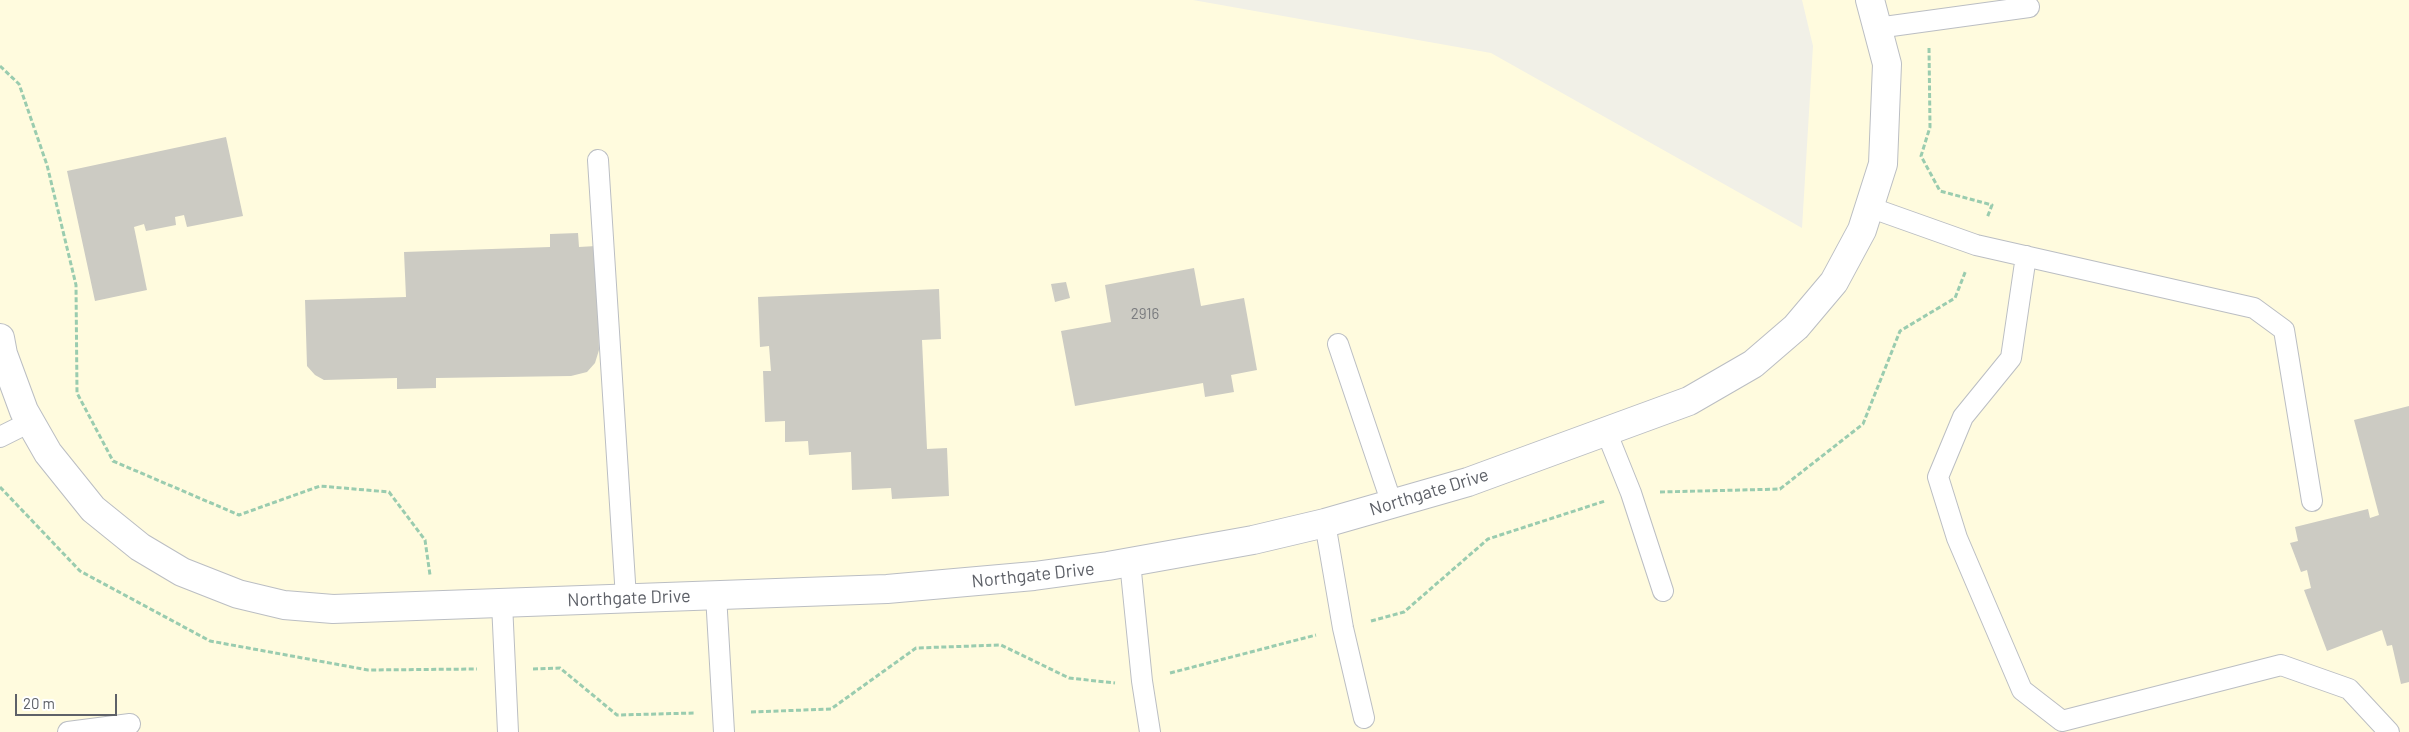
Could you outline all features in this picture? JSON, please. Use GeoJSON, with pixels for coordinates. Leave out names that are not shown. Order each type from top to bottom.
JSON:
{"type":"FeatureCollection","features":[{"type":"Feature","properties":{"kind":"street","name":"Northgate Drive"},"geometry":{"type":"LineString","coordinates":[[0,338],[3,354],[24,411],[30,422],[48,453],[94,509],[140,547],[182,572],[238,594],[284,605],[333,609],[897,588],[1034,576],[1130,562],[1253,540],[1325,523],[1468,482],[1690,401],[1753,364],[1796,327],[1834,282],[1862,230],[1883,164],[1887,64],[1870,0]]}},
{"type":"Feature","properties":{"kind":"lane"},"geometry":{"type":"LineString","coordinates":[[1877,28],[2029,7]]}},
{"type":"Feature","properties":{"kind":"lane"},"geometry":{"type":"LineString","coordinates":[[598,160],[626,598]]}},
{"type":"Feature","properties":{"kind":"lane"},"geometry":{"type":"LineString","coordinates":[[1869,207],[1976,245],[2254,308],[2284,330],[2312,501]]}},
{"type":"Feature","properties":{"kind":"lane"},"geometry":{"type":"LineString","coordinates":[[2026,256],[2011,358],[1963,417],[1938,477],[1956,538],[2022,690],[2062,721],[2281,665],[2349,689],[2389,732]]}},
{"type":"Feature","properties":{"kind":"lane"},"geometry":{"type":"LineString","coordinates":[[1338,344],[1392,504]]}},
{"type":"Feature","properties":{"kind":"lane"},"geometry":{"type":"LineString","coordinates":[[0,437],[30,422]]}},
{"type":"Feature","properties":{"kind":"lane"},"geometry":{"type":"LineString","coordinates":[[1606,431],[1631,493],[1663,592]]}},
{"type":"Feature","properties":{"kind":"lane"},"geometry":{"type":"LineString","coordinates":[[1325,523],[1343,628],[1364,718]]}},
{"type":"Feature","properties":{"kind":"lane"},"geometry":{"type":"LineString","coordinates":[[1130,562],[1142,681],[1150,732]]}},
{"type":"Feature","properties":{"kind":"lane"},"geometry":{"type":"LineString","coordinates":[[716,595],[724,732]]}},
{"type":"Feature","properties":{"kind":"lane"},"geometry":{"type":"LineString","coordinates":[[502,603],[508,732]]}},
{"type":"Feature","properties":{"kind":"lane"},"geometry":{"type":"LineString","coordinates":[[68,732],[130,724]]}},
{"type":"Feature","properties":{"kind":"path"},"geometry":{"type":"LineString","coordinates":[[0,66],[19,84],[47,165],[76,285],[77,393],[113,461],[239,515],[320,486],[389,492],[425,540],[434,605]]}},
{"type":"Feature","properties":{"kind":"shaded area"},"geometry":{"type":"Polygon","coordinates":[[[0,0],[1193,0],[1491,53],[1802,228],[1813,46],[1802,0],[2409,0],[2409,732],[0,732],[0,0]]]}},
{"type":"Feature","properties":{"kind":"building"},"geometry":{"type":"Polygon","coordinates":[[[226,137],[243,216],[187,227],[184,215],[175,217],[176,225],[146,231],[144,224],[134,227],[147,290],[95,301],[67,171],[226,137]]]}},
{"type":"Feature","properties":{"kind":"building"},"geometry":{"type":"Polygon","coordinates":[[[578,233],[579,247],[596,246],[599,350],[595,363],[587,372],[571,376],[436,378],[436,388],[397,389],[397,378],[324,380],[315,375],[307,366],[305,300],[406,297],[404,252],[550,247],[550,234],[578,233]]]}},
{"type":"Feature","properties":{"kind":"building"},"geometry":{"type":"Polygon","coordinates":[[[1194,268],[1201,306],[1244,298],[1257,370],[1231,375],[1234,392],[1205,397],[1203,383],[1075,406],[1061,331],[1111,322],[1105,285],[1194,268]]]}},
{"type":"Feature","properties":{"kind":"building"},"geometry":{"type":"Polygon","coordinates":[[[1066,282],[1070,298],[1055,302],[1051,284],[1066,282]]]}},
{"type":"Feature","properties":{"kind":"building"},"geometry":{"type":"Polygon","coordinates":[[[939,289],[941,339],[922,340],[927,449],[947,448],[949,496],[892,499],[891,488],[852,490],[851,452],[809,455],[808,441],[785,442],[785,421],[765,422],[763,371],[771,371],[769,346],[760,347],[758,297],[939,289]]]}},
{"type":"Feature","properties":{"kind":"building"},"geometry":{"type":"Polygon","coordinates":[[[2409,406],[2409,682],[2401,684],[2392,645],[2387,646],[2382,630],[2327,651],[2304,590],[2311,588],[2307,570],[2301,572],[2290,543],[2298,541],[2295,527],[2368,509],[2370,518],[2379,515],[2354,420],[2409,406]]]}}]}
